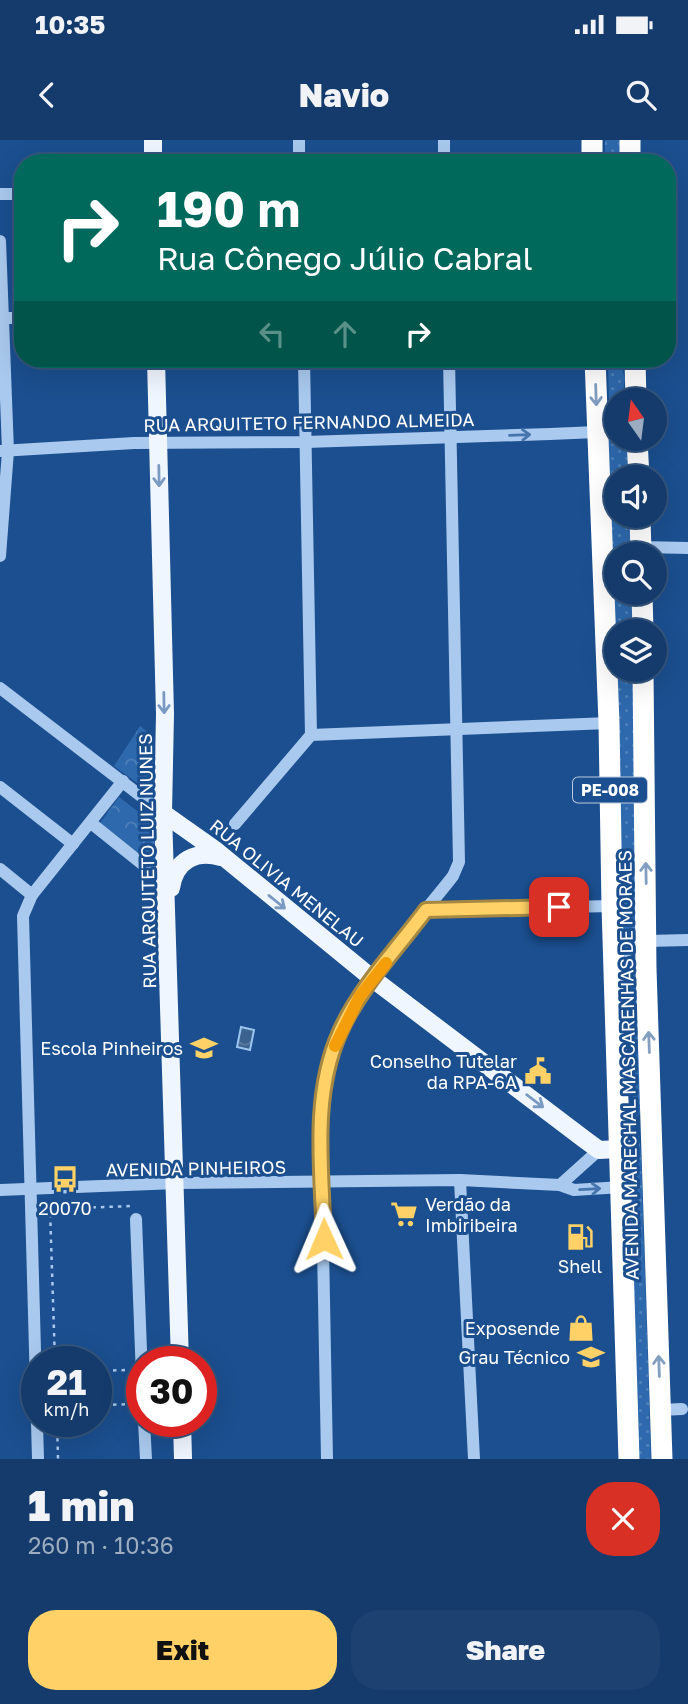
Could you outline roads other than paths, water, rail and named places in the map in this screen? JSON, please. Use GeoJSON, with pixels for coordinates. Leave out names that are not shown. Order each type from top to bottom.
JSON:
{"type":"FeatureCollection","features":[{"type":"Feature","properties":{"kind":"highway","name":"AVENIDA MARECHAL MASCARENHAS DE MORAES"},"geometry":{"type":"LineString","coordinates":[[595,368],[609,723],[613,957],[609,1149],[622,1187],[629,1459]]}},
{"type":"Feature","properties":{"kind":"highway"},"geometry":{"type":"LineString","coordinates":[[635,368],[636,388]]}},
{"type":"Feature","properties":{"kind":"highway","name":"AVENIDA MARECHAL MASCARENHAS DE MORAES"},"geometry":{"type":"LineString","coordinates":[[643,682],[647,941],[662,1459]]}},
{"type":"Feature","properties":{"kind":"highway"},"geometry":{"type":"LineString","coordinates":[[609,1149],[652,1110]]}},
{"type":"Feature","properties":{"kind":"main road","name":"RUA ARQUITETO LUIZ NUNES"},"geometry":{"type":"LineString","coordinates":[[156,368],[165,714],[163,813],[177,1183],[180,1346]]}},
{"type":"Feature","properties":{"kind":"main road","name":"RUA OLIVIA MENELAU"},"geometry":{"type":"LineString","coordinates":[[163,813],[225,858],[373,979],[609,1149]]}},
{"type":"Feature","properties":{"kind":"main road"},"geometry":{"type":"LineString","coordinates":[[168,905],[172,880],[182,863],[202,853],[225,858]]}},
{"type":"Feature","properties":{"kind":"main road"},"geometry":{"type":"LineString","coordinates":[[182,1437],[183,1459]]}},
{"type":"Feature","properties":{"kind":"street"},"geometry":{"type":"LineString","coordinates":[[0,241],[4,451],[0,556]]}},
{"type":"Feature","properties":{"kind":"street"},"geometry":{"type":"LineString","coordinates":[[235,824],[311,735],[304,368]]}},
{"type":"Feature","properties":{"kind":"street"},"geometry":{"type":"LineString","coordinates":[[327,1459],[323,1093],[331,1056],[340,1031],[373,979],[453,876],[459,862],[449,368]]}},
{"type":"Feature","properties":{"kind":"street","name":"RUA ARQUITETO FERNANDO ALMEIDA"},"geometry":{"type":"LineString","coordinates":[[4,451],[158,443],[452,438],[597,432],[604,428]]}},
{"type":"Feature","properties":{"kind":"street"},"geometry":{"type":"LineString","coordinates":[[667,549],[688,548]]}},
{"type":"Feature","properties":{"kind":"street","name":"RUA OLIVIA MENELAU"},"geometry":{"type":"LineString","coordinates":[[0,688],[163,813]]}},
{"type":"Feature","properties":{"kind":"street"},"geometry":{"type":"LineString","coordinates":[[311,735],[609,723]]}},
{"type":"Feature","properties":{"kind":"street"},"geometry":{"type":"LineString","coordinates":[[38,1459],[23,916],[32,895],[123,782]]}},
{"type":"Feature","properties":{"kind":"street"},"geometry":{"type":"LineString","coordinates":[[0,787],[73,844]]}},
{"type":"Feature","properties":{"kind":"street"},"geometry":{"type":"LineString","coordinates":[[91,823],[151,871]]}},
{"type":"Feature","properties":{"kind":"street"},"geometry":{"type":"LineString","coordinates":[[0,869],[32,895]]}},
{"type":"Feature","properties":{"kind":"street"},"geometry":{"type":"LineString","coordinates":[[426,910],[612,906]]}},
{"type":"Feature","properties":{"kind":"street"},"geometry":{"type":"LineString","coordinates":[[613,957],[647,941],[688,940]]}},
{"type":"Feature","properties":{"kind":"street"},"geometry":{"type":"LineString","coordinates":[[560,1185],[609,1149]]}},
{"type":"Feature","properties":{"kind":"street"},"geometry":{"type":"LineString","coordinates":[[460,1180],[474,1459]]}},
{"type":"Feature","properties":{"kind":"street","name":"AVENIDA PINHEIROS"},"geometry":{"type":"LineString","coordinates":[[0,1190],[177,1183],[323,1184],[460,1180],[560,1185],[574,1190],[622,1187]]}},
{"type":"Feature","properties":{"kind":"street"},"geometry":{"type":"LineString","coordinates":[[136,1219],[141,1346]]}},
{"type":"Feature","properties":{"kind":"street"},"geometry":{"type":"LineString","coordinates":[[660,1410],[682,1409]]}},
{"type":"Feature","properties":{"kind":"street"},"geometry":{"type":"LineString","coordinates":[[145,1437],[146,1459]]}},
{"type":"Feature","properties":{"kind":"water"},"geometry":{"type":"Polygon","coordinates":[[[241,1027],[254,1030],[250,1050],[237,1047],[241,1027]]]}},
{"type":"Feature","properties":{"kind":"place","name":"Escola Pinheiros"},"geometry":{"type":"Point","coordinates":[204,1048]}},
{"type":"Feature","properties":{"kind":"place","name":"Conselho Tutelar da RPA-6A"},"geometry":{"type":"Point","coordinates":[538,1071]}},
{"type":"Feature","properties":{"kind":"place","name":"20070"},"geometry":{"type":"Point","coordinates":[65,1179]}},
{"type":"Feature","properties":{"kind":"place","name":"Verdão da Imbiribeira"},"geometry":{"type":"Point","coordinates":[404,1214]}},
{"type":"Feature","properties":{"kind":"place","name":"Shell"},"geometry":{"type":"Point","coordinates":[580,1237]}},
{"type":"Feature","properties":{"kind":"place","name":"Exposende"},"geometry":{"type":"Point","coordinates":[581,1328]}},
{"type":"Feature","properties":{"kind":"place","name":"Grau Técnico"},"geometry":{"type":"Point","coordinates":[591,1357]}}]}
